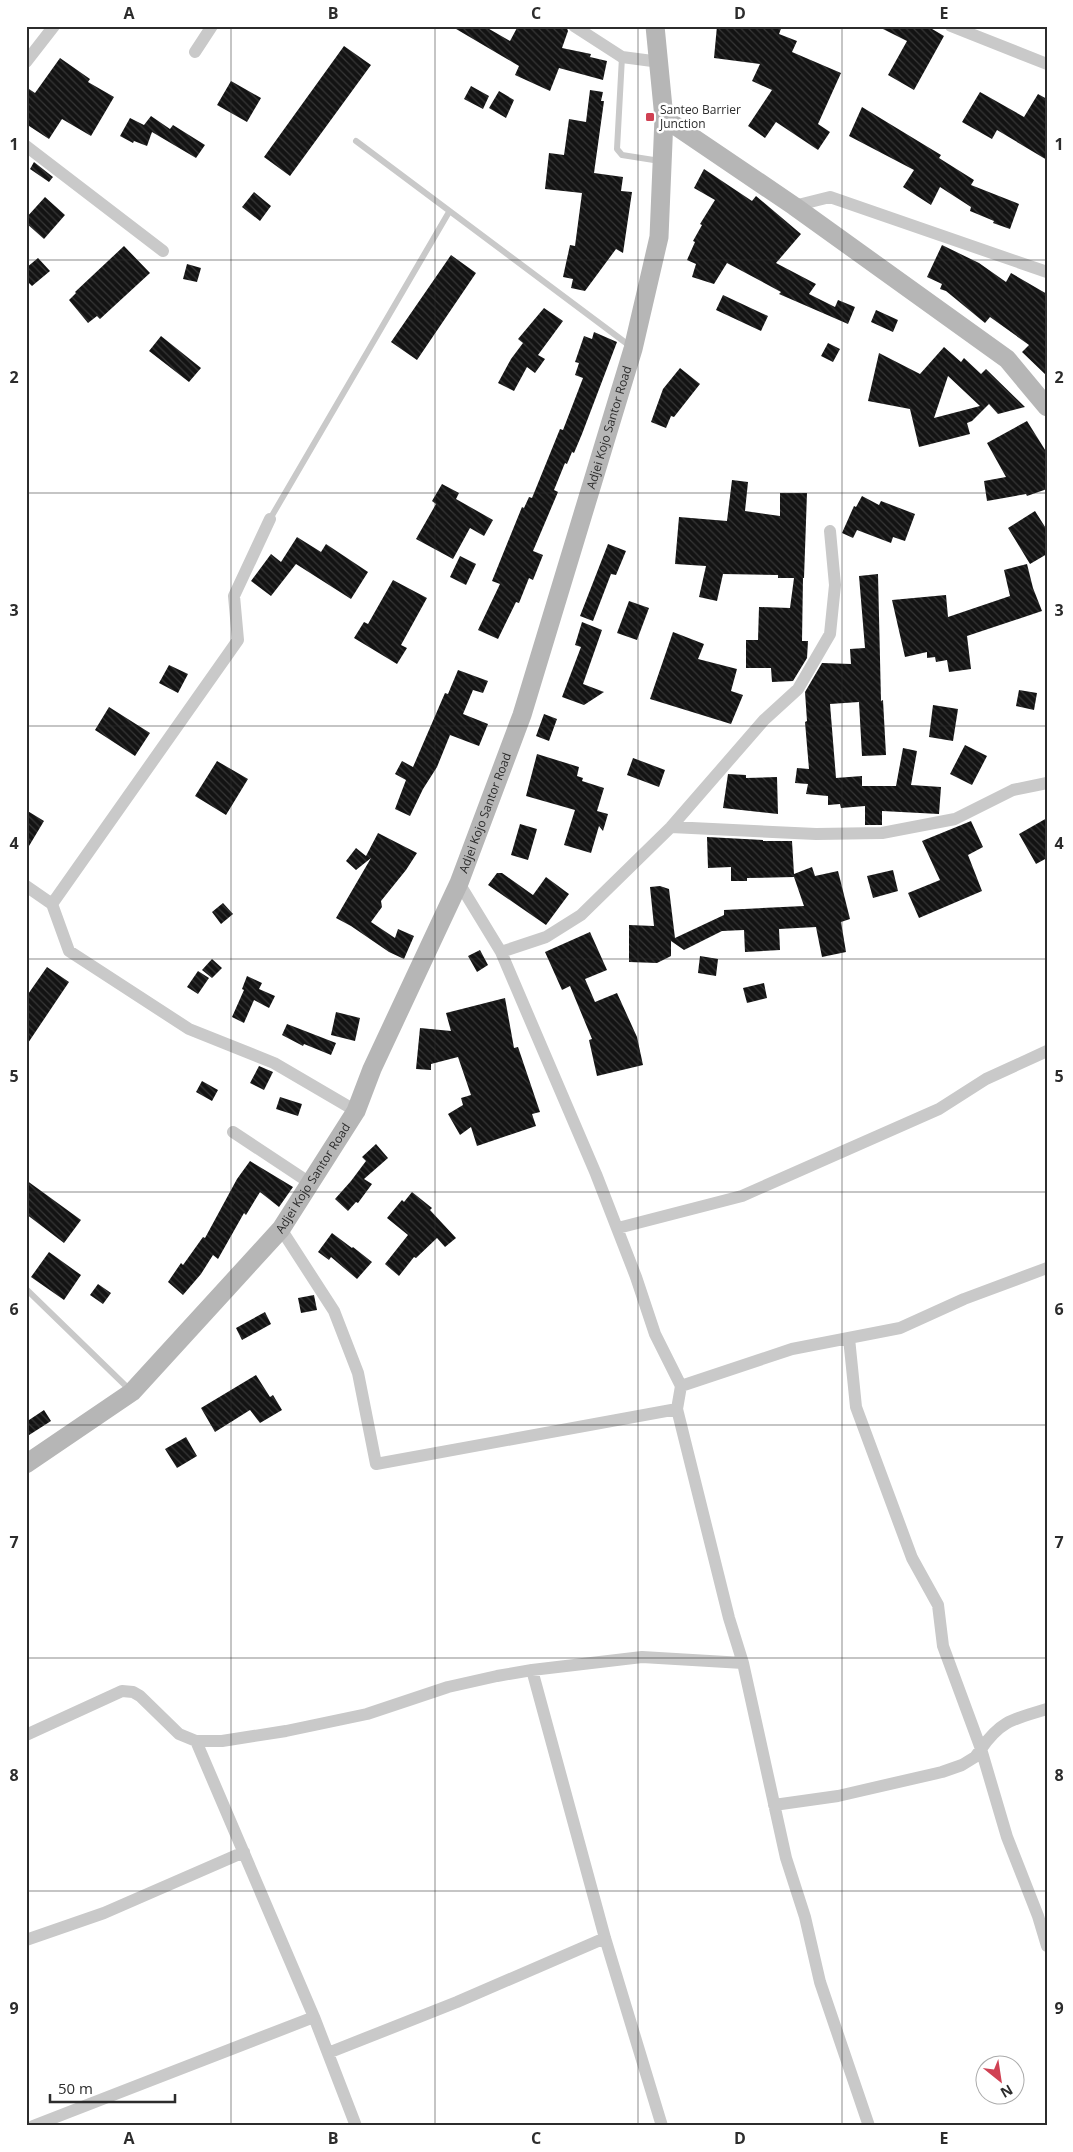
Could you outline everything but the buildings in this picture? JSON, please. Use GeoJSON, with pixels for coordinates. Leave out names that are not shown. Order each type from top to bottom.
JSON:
{"type":"FeatureCollection","features":[{"type":"Feature","properties":{"kind":"street"},"geometry":{"type":"LineString","coordinates":[[26,62],[54,26]]}},
{"type":"Feature","properties":{"kind":"street"},"geometry":{"type":"LineString","coordinates":[[196,52],[212,26]]}},
{"type":"Feature","properties":{"kind":"street"},"geometry":{"type":"LineString","coordinates":[[574,26],[622,57],[660,62]]}},
{"type":"Feature","properties":{"kind":"street","name":"Adjei Kojo Santor Road"},"geometry":{"type":"LineString","coordinates":[[26,1464],[132,1392],[280,1229],[356,1111],[372,1069],[459,883],[522,715],[633,349],[659,237],[664,118],[655,26]]}},
{"type":"Feature","properties":{"kind":"street"},"geometry":{"type":"LineString","coordinates":[[951,26],[1047,64]]}},
{"type":"Feature","properties":{"kind":"street"},"geometry":{"type":"LineString","coordinates":[[664,118],[794,206],[1007,359],[1047,407]]}},
{"type":"Feature","properties":{"kind":"street"},"geometry":{"type":"LineString","coordinates":[[26,146],[163,250]]}},
{"type":"Feature","properties":{"kind":"street"},"geometry":{"type":"LineString","coordinates":[[794,206],[830,197],[1047,272]]}},
{"type":"Feature","properties":{"kind":"street"},"geometry":{"type":"LineString","coordinates":[[52,904],[238,640],[234,596],[270,519]]}},
{"type":"Feature","properties":{"kind":"street"},"geometry":{"type":"LineString","coordinates":[[501,952],[546,937],[581,915],[671,827],[764,720],[798,689],[830,634],[835,585],[830,531]]}},
{"type":"Feature","properties":{"kind":"street"},"geometry":{"type":"LineString","coordinates":[[671,827],[816,834],[882,833],[955,819],[1013,790],[1047,783]]}},
{"type":"Feature","properties":{"kind":"street"},"geometry":{"type":"LineString","coordinates":[[459,883],[501,952],[618,1228],[655,1334],[681,1386],[677,1409],[742,1663],[786,1858],[805,1917],[820,1982],[869,2126]]}},
{"type":"Feature","properties":{"kind":"street"},"geometry":{"type":"LineString","coordinates":[[26,886],[52,904],[69,951],[189,1029],[274,1063],[356,1111]]}},
{"type":"Feature","properties":{"kind":"street"},"geometry":{"type":"LineString","coordinates":[[618,1228],[742,1196],[938,1109],[986,1079],[1047,1051]]}},
{"type":"Feature","properties":{"kind":"street"},"geometry":{"type":"LineString","coordinates":[[233,1132],[310,1183]]}},
{"type":"Feature","properties":{"kind":"street"},"geometry":{"type":"LineString","coordinates":[[280,1229],[334,1311],[358,1373],[376,1464],[677,1409]]}},
{"type":"Feature","properties":{"kind":"street"},"geometry":{"type":"LineString","coordinates":[[681,1386],[792,1349],[900,1328],[964,1299],[1047,1268]]}},
{"type":"Feature","properties":{"kind":"street"},"geometry":{"type":"LineString","coordinates":[[849,1338],[856,1407],[912,1558],[938,1605],[943,1646],[981,1749],[1008,1837],[1038,1916],[1047,1946]]}},
{"type":"Feature","properties":{"kind":"street"},"geometry":{"type":"LineString","coordinates":[[26,1735],[122,1691],[133,1692],[140,1696],[180,1734],[196,1741],[222,1742],[367,1714],[448,1687],[532,1670],[642,1657],[742,1663]]}},
{"type":"Feature","properties":{"kind":"street"},"geometry":{"type":"LineString","coordinates":[[532,1670],[605,1938],[662,2126]]}},
{"type":"Feature","properties":{"kind":"street"},"geometry":{"type":"LineString","coordinates":[[774,1806],[838,1796],[942,1772],[962,1765],[975,1757],[996,1729],[1005,1722],[1047,1709]]}},
{"type":"Feature","properties":{"kind":"street"},"geometry":{"type":"LineString","coordinates":[[196,1741],[314,2017],[356,2126]]}},
{"type":"Feature","properties":{"kind":"street"},"geometry":{"type":"LineString","coordinates":[[26,1940],[104,1913],[244,1852]]}},
{"type":"Feature","properties":{"kind":"street"},"geometry":{"type":"LineString","coordinates":[[328,2053],[457,2002],[605,1938]]}},
{"type":"Feature","properties":{"kind":"street"},"geometry":{"type":"LineString","coordinates":[[33,2126],[314,2017]]}},
{"type":"Feature","properties":{"kind":"lane"},"geometry":{"type":"LineString","coordinates":[[622,57],[617,149],[622,154],[662,162]]}},
{"type":"Feature","properties":{"kind":"lane"},"geometry":{"type":"LineString","coordinates":[[356,141],[633,349]]}},
{"type":"Feature","properties":{"kind":"lane"},"geometry":{"type":"LineString","coordinates":[[270,519],[449,212]]}},
{"type":"Feature","properties":{"kind":"lane"},"geometry":{"type":"LineString","coordinates":[[26,1289],[132,1392]]}},
{"type":"Feature","properties":{"kind":"place","name":"Santeo Barrier Junction"},"geometry":{"type":"Point","coordinates":[650,117]}}]}
